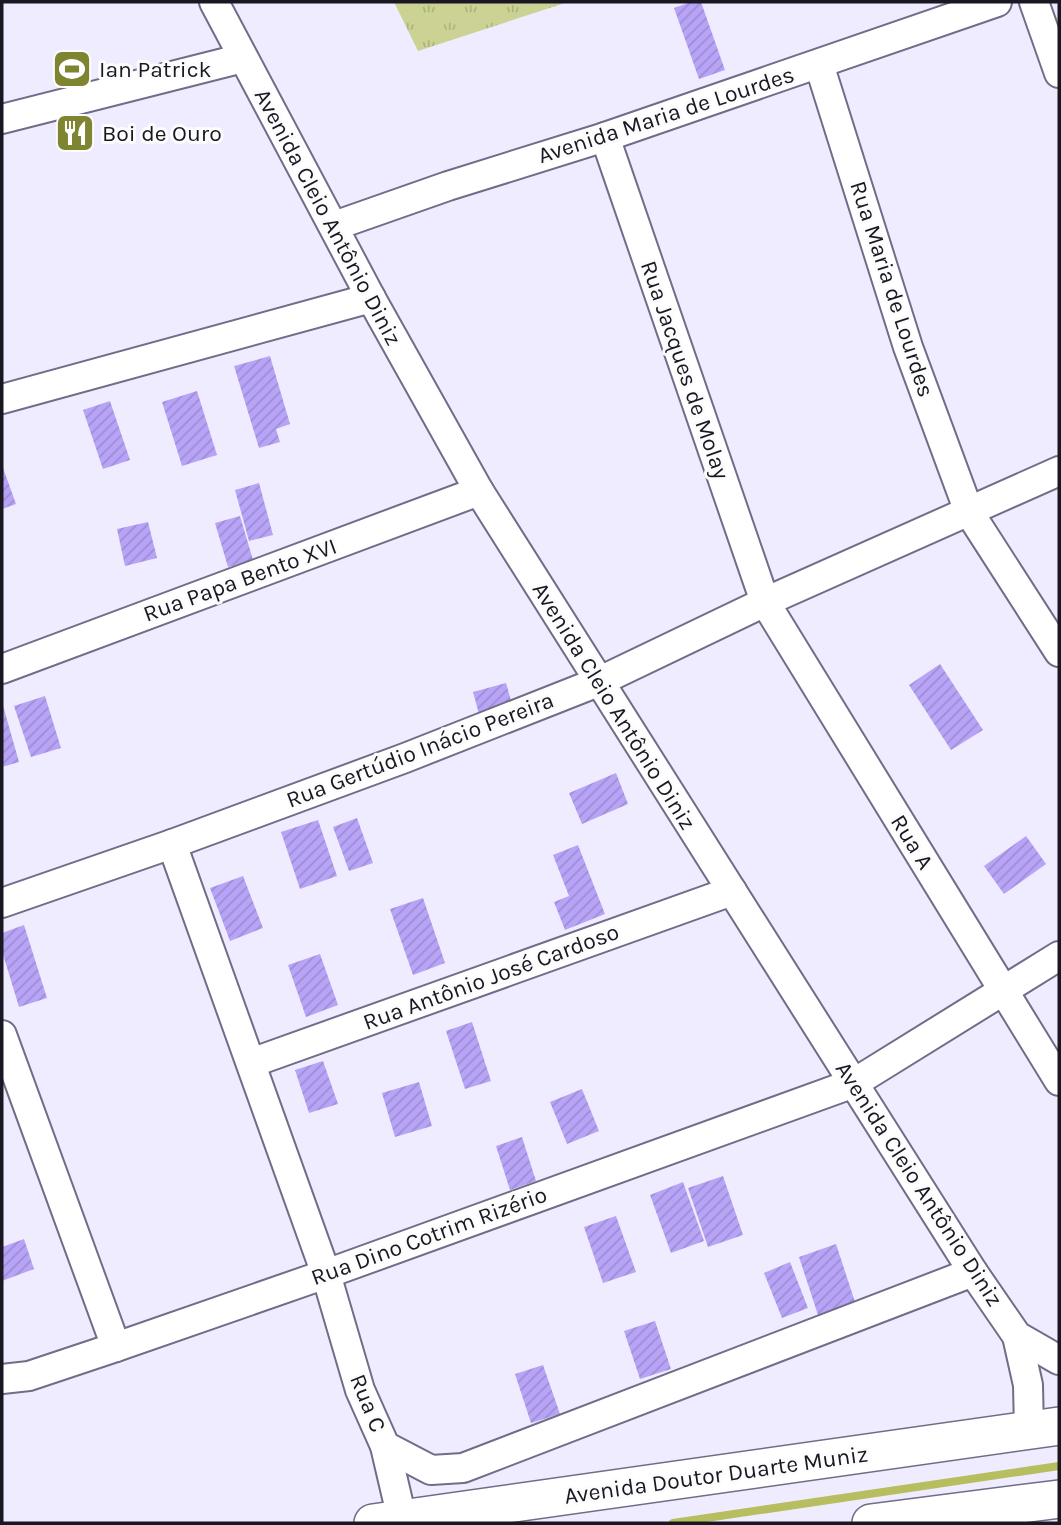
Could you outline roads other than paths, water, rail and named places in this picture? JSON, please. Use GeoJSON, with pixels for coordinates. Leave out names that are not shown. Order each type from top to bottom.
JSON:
{"type":"FeatureCollection","features":[{"type":"Feature","properties":{"kind":"street"},"geometry":{"type":"LineString","coordinates":[[2,119],[243,58],[214,2]]}},
{"type":"Feature","properties":{"kind":"street","name":"Avenida Maria de Lourdes"},"geometry":{"type":"LineString","coordinates":[[334,226],[605,137],[997,2]]}},
{"type":"Feature","properties":{"kind":"street"},"geometry":{"type":"LineString","coordinates":[[1034,2],[1059,73]]}},
{"type":"Feature","properties":{"kind":"street","name":"Avenida Cleio Antônio Diniz"},"geometry":{"type":"LineString","coordinates":[[243,58],[371,298],[479,491],[973,1272],[1017,1336],[1028,1385],[1044,1428]]}},
{"type":"Feature","properties":{"kind":"street","name":"Rua Maria de Lourdes"},"geometry":{"type":"LineString","coordinates":[[819,64],[908,347],[970,512],[1059,652]]}},
{"type":"Feature","properties":{"kind":"street","name":"Rua Jacques de Molay"},"geometry":{"type":"LineString","coordinates":[[605,137],[765,602]]}},
{"type":"Feature","properties":{"kind":"street"},"geometry":{"type":"LineString","coordinates":[[2,399],[371,298]]}},
{"type":"Feature","properties":{"kind":"street","name":"Rua Gertúdio Inácio Pereira"},"geometry":{"type":"LineString","coordinates":[[2,903],[405,758],[598,682],[765,602],[1059,471]]}},
{"type":"Feature","properties":{"kind":"street","name":"Rua Papa Bento XVI"},"geometry":{"type":"LineString","coordinates":[[2,669],[479,491]]}},
{"type":"Feature","properties":{"kind":"street","name":"Rua A"},"geometry":{"type":"LineString","coordinates":[[765,602],[1059,1081]]}},
{"type":"Feature","properties":{"kind":"street","name":"Rua C"},"geometry":{"type":"LineString","coordinates":[[172,844],[326,1274],[360,1390],[385,1446],[431,1469],[463,1468],[973,1272]]}},
{"type":"Feature","properties":{"kind":"street","name":"Rua Antônio José Cardoso"},"geometry":{"type":"LineString","coordinates":[[251,1063],[732,891]]}},
{"type":"Feature","properties":{"kind":"street","name":"Rua Dino Cotrim Rizério"},"geometry":{"type":"LineString","coordinates":[[2,1379],[29,1376],[116,1347],[854,1083],[1059,956]]}},
{"type":"Feature","properties":{"kind":"street"},"geometry":{"type":"LineString","coordinates":[[2,1035],[116,1347]]}},
{"type":"Feature","properties":{"kind":"street","name":"Avenida Cleio Antônio Diniz"},"geometry":{"type":"LineString","coordinates":[[1017,1336],[1059,1360]]}},
{"type":"Feature","properties":{"kind":"street","name":"Avenida Doutor Duarte Muniz"},"geometry":{"type":"LineString","coordinates":[[393,1522],[1044,1428]]}},
{"type":"Feature","properties":{"kind":"street"},"geometry":{"type":"LineString","coordinates":[[385,1446],[393,1522]]}},
{"type":"Feature","properties":{"kind":"street"},"geometry":{"type":"LineString","coordinates":[[871,1523],[1059,1499]]}},
{"type":"Feature","properties":{"kind":"waterway"},"geometry":{"type":"LineString","coordinates":[[673,1523],[1059,1466]]}},
{"type":"Feature","properties":{"kind":"place","name":"Ian Patrick"},"geometry":{"type":"Point","coordinates":[72,69]}},
{"type":"Feature","properties":{"kind":"place","name":"Boi de Ouro"},"geometry":{"type":"Point","coordinates":[75,133]}}]}
